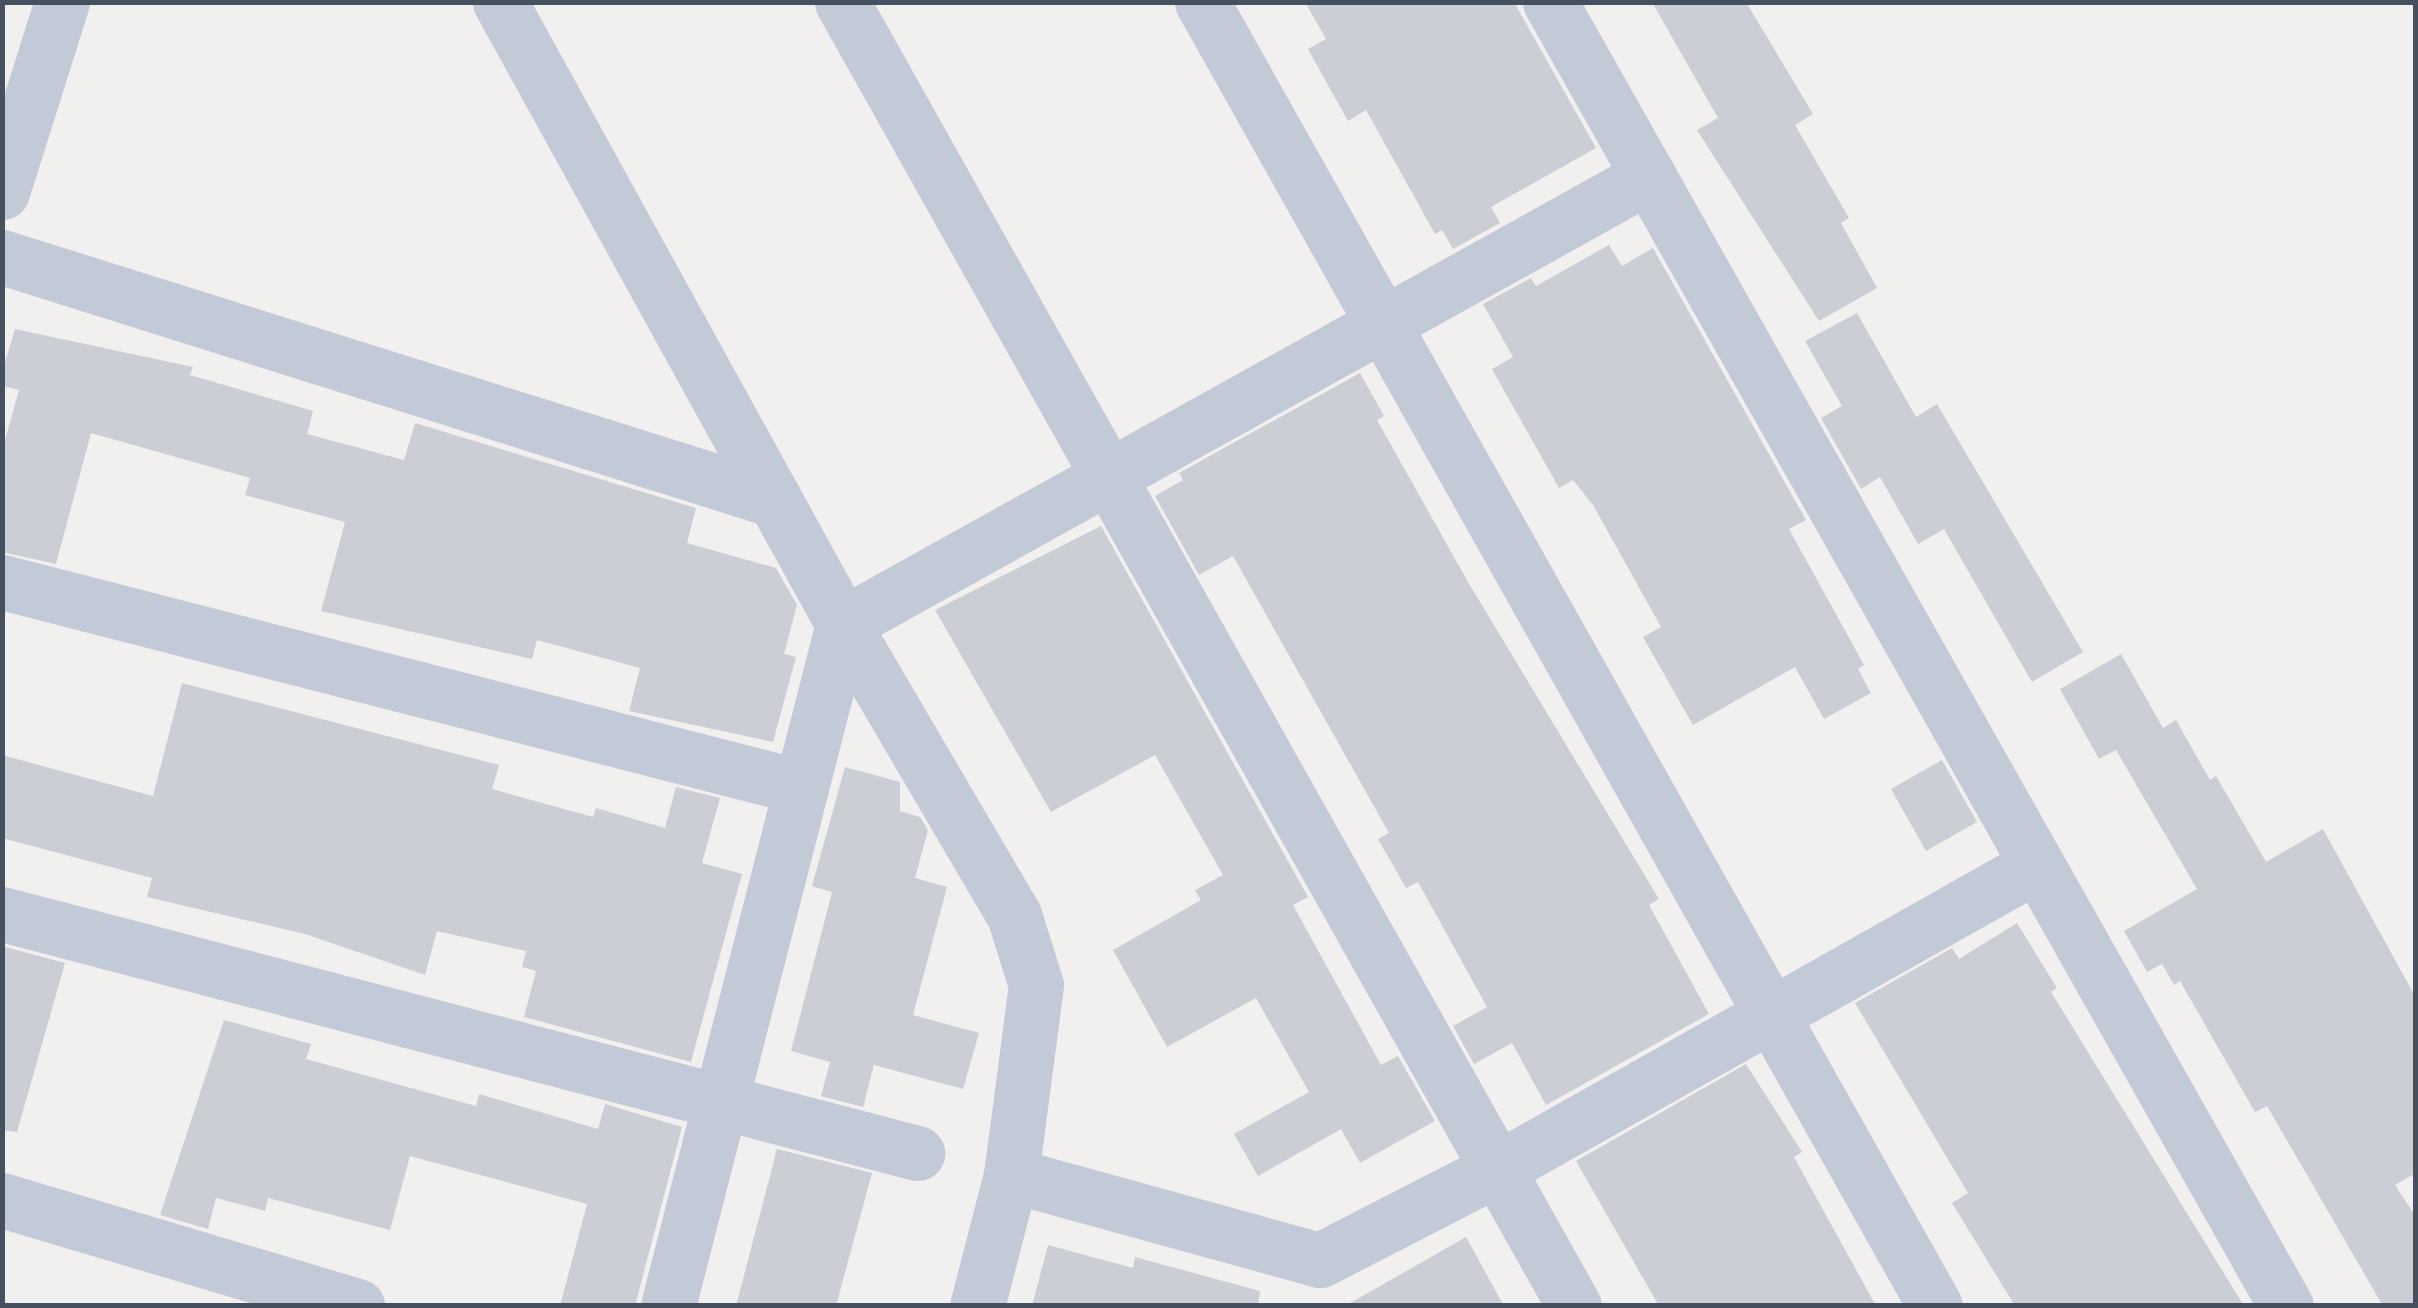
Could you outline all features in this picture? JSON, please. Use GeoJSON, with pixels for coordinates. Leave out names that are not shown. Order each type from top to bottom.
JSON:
{"type":"FeatureCollection","features":[{"type":"Feature","properties":{"kind":"street"},"geometry":{"type":"LineString","coordinates":[[2,192],[62,2]]}},
{"type":"Feature","properties":{"kind":"street"},"geometry":{"type":"LineString","coordinates":[[500,2],[843,624],[1014,915],[1036,986],[1011,1175],[976,1306]]}},
{"type":"Feature","properties":{"kind":"street"},"geometry":{"type":"LineString","coordinates":[[842,2],[1574,1306]]}},
{"type":"Feature","properties":{"kind":"street"},"geometry":{"type":"LineString","coordinates":[[1202,2],[1936,1306]]}},
{"type":"Feature","properties":{"kind":"street"},"geometry":{"type":"LineString","coordinates":[[1550,2],[2033,866],[2286,1306]]}},
{"type":"Feature","properties":{"kind":"street"},"geometry":{"type":"LineString","coordinates":[[668,1306],[716,1100],[843,624],[1649,176]]}},
{"type":"Feature","properties":{"kind":"street"},"geometry":{"type":"LineString","coordinates":[[2,257],[775,500]]}},
{"type":"Feature","properties":{"kind":"street"},"geometry":{"type":"LineString","coordinates":[[2,582],[801,787]]}},
{"type":"Feature","properties":{"kind":"street"},"geometry":{"type":"LineString","coordinates":[[1011,1175],[1320,1260],[1499,1168],[2033,866]]}},
{"type":"Feature","properties":{"kind":"street"},"geometry":{"type":"LineString","coordinates":[[2,914],[918,1153]]}},
{"type":"Feature","properties":{"kind":"street"},"geometry":{"type":"LineString","coordinates":[[2,1200],[358,1306]]}},
{"type":"Feature","properties":{"kind":"building"},"geometry":{"type":"Polygon","coordinates":[[[1305,2],[1514,2],[1596,148],[1491,207],[1500,223],[1453,249],[1442,230],[1435,234],[1366,110],[1348,121],[1308,49],[1326,39],[1305,2]]]}},
{"type":"Feature","properties":{"kind":"building"},"geometry":{"type":"Polygon","coordinates":[[[1652,2],[1746,2],[1813,114],[1795,125],[1849,218],[1841,223],[1877,288],[1819,321],[1697,130],[1718,118],[1652,2]]]}},
{"type":"Feature","properties":{"kind":"building"},"geometry":{"type":"Polygon","coordinates":[[[1609,245],[1622,266],[1653,248],[1806,520],[1789,529],[1864,665],[1858,669],[1871,693],[1824,719],[1795,667],[1693,725],[1643,637],[1661,627],[1593,505],[1573,480],[1559,488],[1492,369],[1513,357],[1483,304],[1531,278],[1536,286],[1609,245]]]}},
{"type":"Feature","properties":{"kind":"building"},"geometry":{"type":"Polygon","coordinates":[[[1857,313],[1916,417],[1937,404],[2083,652],[2032,682],[1944,529],[1918,544],[1880,477],[1861,489],[1821,418],[1842,406],[1805,341],[1857,313]]]}},
{"type":"Feature","properties":{"kind":"building"},"geometry":{"type":"Polygon","coordinates":[[[15,329],[193,367],[190,375],[313,411],[307,434],[404,460],[415,423],[696,508],[687,543],[776,568],[797,605],[784,654],[796,657],[773,742],[629,711],[640,668],[537,640],[532,659],[321,611],[345,522],[245,495],[250,478],[91,433],[56,564],[2,552],[2,451],[19,390],[2,386],[2,373],[15,329]]]}},
{"type":"Feature","properties":{"kind":"building"},"geometry":{"type":"Polygon","coordinates":[[[1360,373],[1384,416],[1377,420],[1468,582],[1659,899],[1649,905],[1709,1014],[1546,1105],[1512,1043],[1474,1064],[1453,1026],[1487,1007],[1418,882],[1406,888],[1378,839],[1389,833],[1233,556],[1199,575],[1155,496],[1183,480],[1179,473],[1360,373]]]}},
{"type":"Feature","properties":{"kind":"building"},"geometry":{"type":"Polygon","coordinates":[[[1101,526],[1308,897],[1293,905],[1381,1065],[1398,1056],[1435,1121],[1360,1163],[1341,1129],[1258,1176],[1234,1134],[1309,1092],[1256,998],[1167,1047],[1113,950],[1201,900],[1195,890],[1223,875],[1155,755],[1051,812],[935,610],[1101,526]]]}},
{"type":"Feature","properties":{"kind":"building"},"geometry":{"type":"Polygon","coordinates":[[[2121,654],[2163,728],[2176,720],[2210,780],[2216,776],[2266,862],[2323,829],[2416,998],[2416,1173],[2395,1185],[2416,1217],[2416,1306],[2383,1306],[2267,1106],[2255,1112],[2180,981],[2174,985],[2162,964],[2147,972],[2124,931],[2197,889],[2116,750],[2099,759],[2060,689],[2121,654]]]}},
{"type":"Feature","properties":{"kind":"building"},"geometry":{"type":"Polygon","coordinates":[[[182,683],[499,765],[492,789],[593,817],[596,808],[665,828],[676,787],[720,798],[702,863],[742,874],[691,1062],[524,1017],[536,971],[522,967],[526,951],[437,931],[425,975],[305,934],[147,897],[152,878],[2,838],[2,755],[153,796],[182,683]]]}},
{"type":"Feature","properties":{"kind":"building"},"geometry":{"type":"Polygon","coordinates":[[[1942,760],[1977,822],[1926,851],[1891,789],[1942,760]]]}},
{"type":"Feature","properties":{"kind":"building"},"geometry":{"type":"Polygon","coordinates":[[[845,767],[900,782],[900,811],[920,817],[928,830],[915,878],[947,887],[913,1015],[979,1033],[963,1089],[874,1065],[863,1107],[821,1096],[830,1062],[791,1051],[832,892],[812,886],[845,767]]]}},
{"type":"Feature","properties":{"kind":"building"},"geometry":{"type":"Polygon","coordinates":[[[2017,923],[2057,988],[2051,992],[2244,1306],[2015,1306],[1952,1203],[1968,1193],[1855,1003],[1952,948],[1959,959],[2017,923]]]}},
{"type":"Feature","properties":{"kind":"building"},"geometry":{"type":"Polygon","coordinates":[[[2,946],[65,963],[17,1132],[2,1130],[2,946]]]}},
{"type":"Feature","properties":{"kind":"building"},"geometry":{"type":"Polygon","coordinates":[[[224,1020],[311,1044],[306,1059],[476,1106],[479,1094],[598,1129],[605,1104],[682,1127],[635,1306],[560,1306],[587,1204],[410,1156],[390,1230],[268,1198],[265,1211],[216,1198],[208,1229],[160,1215],[224,1020]]]}},
{"type":"Feature","properties":{"kind":"building"},"geometry":{"type":"Polygon","coordinates":[[[1746,1064],[1802,1152],[1794,1157],[1876,1306],[1659,1306],[1576,1161],[1746,1064]]]}},
{"type":"Feature","properties":{"kind":"building"},"geometry":{"type":"Polygon","coordinates":[[[777,1149],[872,1173],[836,1306],[736,1306],[777,1149]]]}},
{"type":"Feature","properties":{"kind":"building"},"geometry":{"type":"Polygon","coordinates":[[[1466,1237],[1504,1306],[1345,1306],[1466,1237]]]}},
{"type":"Feature","properties":{"kind":"building"},"geometry":{"type":"Polygon","coordinates":[[[1048,1245],[1133,1268],[1135,1257],[1260,1291],[1258,1306],[1032,1306],[1048,1245]]]}}]}
